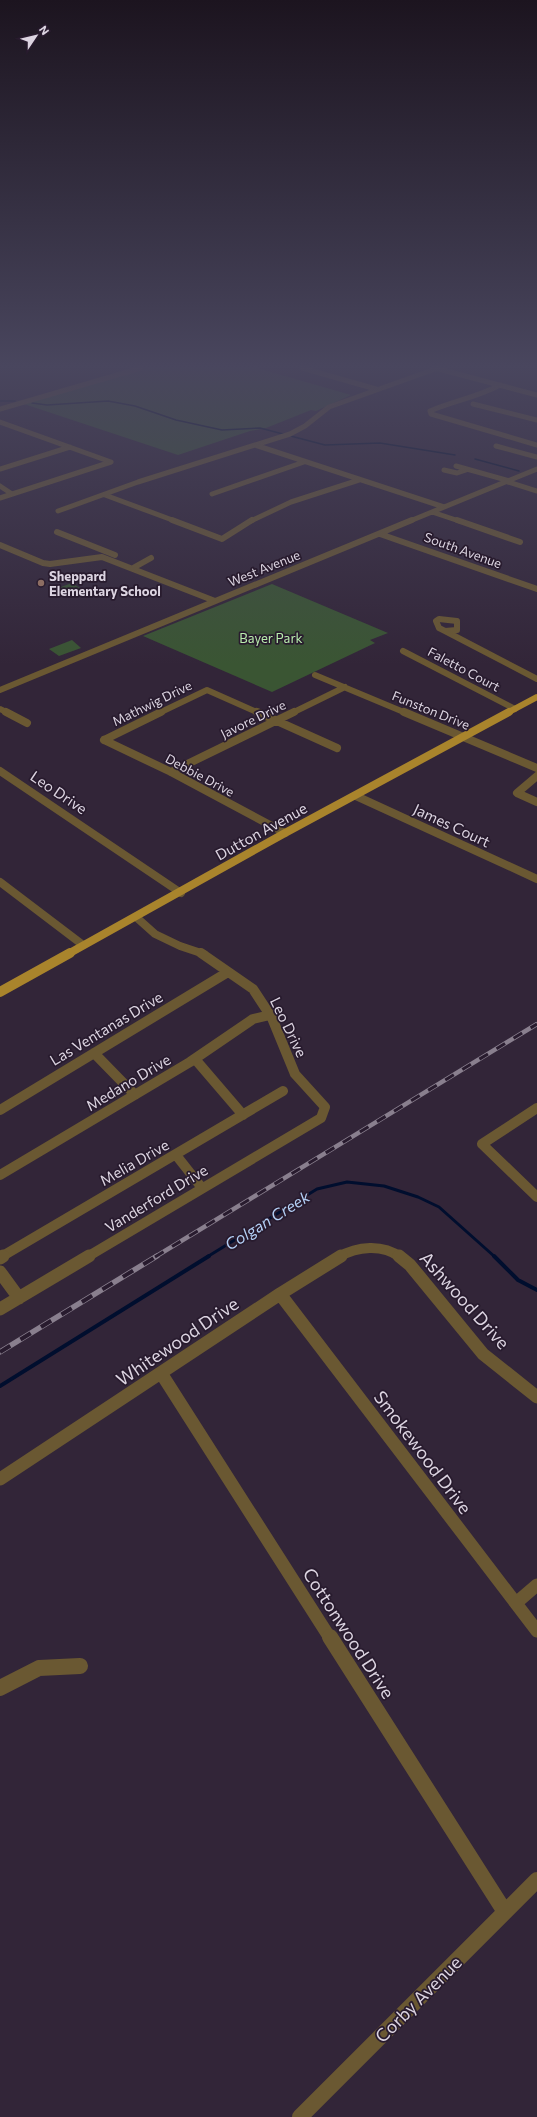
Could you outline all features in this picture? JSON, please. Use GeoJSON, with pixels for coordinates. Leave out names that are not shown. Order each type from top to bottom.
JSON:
{"type":"FeatureCollection","features":[{"type":"Feature","properties":{"kind":"main road","name":"Dutton Avenue"},"geometry":{"type":"LineString","coordinates":[[0,992],[181,893],[285,833],[537,697]]}},
{"type":"Feature","properties":{"kind":"street"},"geometry":{"type":"LineString","coordinates":[[0,498],[96,467]]}},
{"type":"Feature","properties":{"kind":"street"},"geometry":{"type":"LineString","coordinates":[[58,512],[142,481],[187,467]]}},
{"type":"Feature","properties":{"kind":"street"},"geometry":{"type":"LineString","coordinates":[[212,494],[290,467]]}},
{"type":"Feature","properties":{"kind":"street"},"geometry":{"type":"LineString","coordinates":[[319,467],[444,507]]}},
{"type":"Feature","properties":{"kind":"street"},"geometry":{"type":"LineString","coordinates":[[459,467],[537,491]]}},
{"type":"Feature","properties":{"kind":"street"},"geometry":{"type":"LineString","coordinates":[[444,470],[457,473],[468,469]]}},
{"type":"Feature","properties":{"kind":"street","name":"West Avenue"},"geometry":{"type":"LineString","coordinates":[[0,690],[444,507],[509,482],[537,469]]}},
{"type":"Feature","properties":{"kind":"street"},"geometry":{"type":"LineString","coordinates":[[105,495],[222,539],[279,506],[312,495],[332,491],[359,480]]}},
{"type":"Feature","properties":{"kind":"street"},"geometry":{"type":"LineString","coordinates":[[0,486],[12,494]]}},
{"type":"Feature","properties":{"kind":"street"},"geometry":{"type":"LineString","coordinates":[[432,512],[520,542]]}},
{"type":"Feature","properties":{"kind":"street"},"geometry":{"type":"LineString","coordinates":[[56,532],[118,558],[114,560]]}},
{"type":"Feature","properties":{"kind":"street","name":"South Avenue"},"geometry":{"type":"LineString","coordinates":[[380,534],[537,589]]}},
{"type":"Feature","properties":{"kind":"street"},"geometry":{"type":"LineString","coordinates":[[0,545],[47,564],[60,564],[93,557],[114,560],[215,601]]}},
{"type":"Feature","properties":{"kind":"street"},"geometry":{"type":"LineString","coordinates":[[133,568],[151,558]]}},
{"type":"Feature","properties":{"kind":"street"},"geometry":{"type":"LineString","coordinates":[[445,631],[537,679]]}},
{"type":"Feature","properties":{"kind":"street","name":"Faletto Court"},"geometry":{"type":"LineString","coordinates":[[403,651],[515,709]]}},
{"type":"Feature","properties":{"kind":"street","name":"Funston Drive"},"geometry":{"type":"LineString","coordinates":[[316,675],[537,768]]}},
{"type":"Feature","properties":{"kind":"street","name":"Javore Drive"},"geometry":{"type":"LineString","coordinates":[[171,772],[345,687]]}},
{"type":"Feature","properties":{"kind":"street","name":"Mathwig Drive"},"geometry":{"type":"LineString","coordinates":[[104,740],[207,690],[337,748]]}},
{"type":"Feature","properties":{"kind":"street"},"geometry":{"type":"LineString","coordinates":[[0,709],[26,723]]}},
{"type":"Feature","properties":{"kind":"street","name":"Debbie Drive"},"geometry":{"type":"LineString","coordinates":[[104,740],[171,772],[285,833]]}},
{"type":"Feature","properties":{"kind":"street","name":"Leo Drive"},"geometry":{"type":"LineString","coordinates":[[0,771],[181,893]]}},
{"type":"Feature","properties":{"kind":"street"},"geometry":{"type":"LineString","coordinates":[[537,776],[517,793],[537,802]]}},
{"type":"Feature","properties":{"kind":"street","name":"James Court"},"geometry":{"type":"LineString","coordinates":[[356,796],[537,879]]}},
{"type":"Feature","properties":{"kind":"street"},"geometry":{"type":"LineString","coordinates":[[0,882],[83,946]]}},
{"type":"Feature","properties":{"kind":"street","name":"Leo Drive"},"geometry":{"type":"LineString","coordinates":[[136,917],[155,934],[180,946],[206,955],[253,990],[270,1015],[295,1074],[325,1107],[325,1110]]}},
{"type":"Feature","properties":{"kind":"street","name":"Las Ventanas Drive"},"geometry":{"type":"LineString","coordinates":[[0,1110],[228,972]]}},
{"type":"Feature","properties":{"kind":"street","name":"Medano Drive"},"geometry":{"type":"LineString","coordinates":[[0,1175],[195,1059],[253,1019],[270,1015]]}},
{"type":"Feature","properties":{"kind":"street"},"geometry":{"type":"LineString","coordinates":[[94,1053],[134,1095]]}},
{"type":"Feature","properties":{"kind":"street"},"geometry":{"type":"LineString","coordinates":[[195,1059],[243,1115]]}},
{"type":"Feature","properties":{"kind":"street","name":"Melia Drive"},"geometry":{"type":"LineString","coordinates":[[0,1258],[284,1091]]}},
{"type":"Feature","properties":{"kind":"street"},"geometry":{"type":"LineString","coordinates":[[537,1108],[482,1144],[537,1197]]}},
{"type":"Feature","properties":{"kind":"street","name":"Vanderford Drive"},"geometry":{"type":"LineString","coordinates":[[0,1309],[321,1118],[325,1110]]}},
{"type":"Feature","properties":{"kind":"street"},"geometry":{"type":"LineString","coordinates":[[176,1155],[202,1188]]}},
{"type":"Feature","properties":{"kind":"street","name":"Whitewood Drive"},"geometry":{"type":"LineString","coordinates":[[0,1478],[161,1374],[280,1294],[346,1253],[362,1248],[379,1249]]}},
{"type":"Feature","properties":{"kind":"street","name":"Ashwood Drive"},"geometry":{"type":"LineString","coordinates":[[379,1249],[396,1254],[410,1265],[483,1354],[537,1397]]}},
{"type":"Feature","properties":{"kind":"street"},"geometry":{"type":"LineString","coordinates":[[0,1272],[18,1298]]}},
{"type":"Feature","properties":{"kind":"street","name":"Smokewood Drive"},"geometry":{"type":"LineString","coordinates":[[280,1294],[537,1631]]}},
{"type":"Feature","properties":{"kind":"street","name":"Cottonwood Drive"},"geometry":{"type":"LineString","coordinates":[[161,1374],[505,1912]]}},
{"type":"Feature","properties":{"kind":"street"},"geometry":{"type":"LineString","coordinates":[[516,1604],[537,1585]]}},
{"type":"Feature","properties":{"kind":"street"},"geometry":{"type":"LineString","coordinates":[[0,1688],[39,1668],[80,1666]]}},
{"type":"Feature","properties":{"kind":"street","name":"Corby Avenue"},"geometry":{"type":"LineString","coordinates":[[300,2117],[537,1880]]}},
{"type":"Feature","properties":{"kind":"green space"},"geometry":{"type":"Polygon","coordinates":[[[72,583],[83,590],[70,593],[64,592],[58,588],[72,583]]]}},
{"type":"Feature","properties":{"kind":"green space","name":"Bayer Park"},"geometry":{"type":"Polygon","coordinates":[[[272,584],[388,633],[370,640],[375,643],[272,692],[143,636],[272,584]]]}},
{"type":"Feature","properties":{"kind":"green space"},"geometry":{"type":"Polygon","coordinates":[[[72,640],[81,648],[59,656],[49,649],[72,640]]]}},
{"type":"Feature","properties":{"kind":"waterway"},"geometry":{"type":"LineString","coordinates":[[504,467],[519,471]]}},
{"type":"Feature","properties":{"kind":"waterway","name":"Colgan Creek"},"geometry":{"type":"LineString","coordinates":[[207,1257],[317,1189],[347,1182],[384,1186],[418,1197],[439,1207],[495,1257]]}},
{"type":"Feature","properties":{"kind":"waterway","name":"Colgan Creek"},"geometry":{"type":"LineString","coordinates":[[0,1386],[209,1256]]}},
{"type":"Feature","properties":{"kind":"waterway","name":"Colgan Creek"},"geometry":{"type":"LineString","coordinates":[[495,1257],[518,1280],[537,1290]]}},
{"type":"Feature","properties":{"kind":"railway"},"geometry":{"type":"LineString","coordinates":[[155,1257],[537,1024]]}},
{"type":"Feature","properties":{"kind":"railway"},"geometry":{"type":"LineString","coordinates":[[0,1352],[157,1256]]}},
{"type":"Feature","properties":{"kind":"place","name":"Sheppard Elementary School"},"geometry":{"type":"Point","coordinates":[41,583]}}]}
